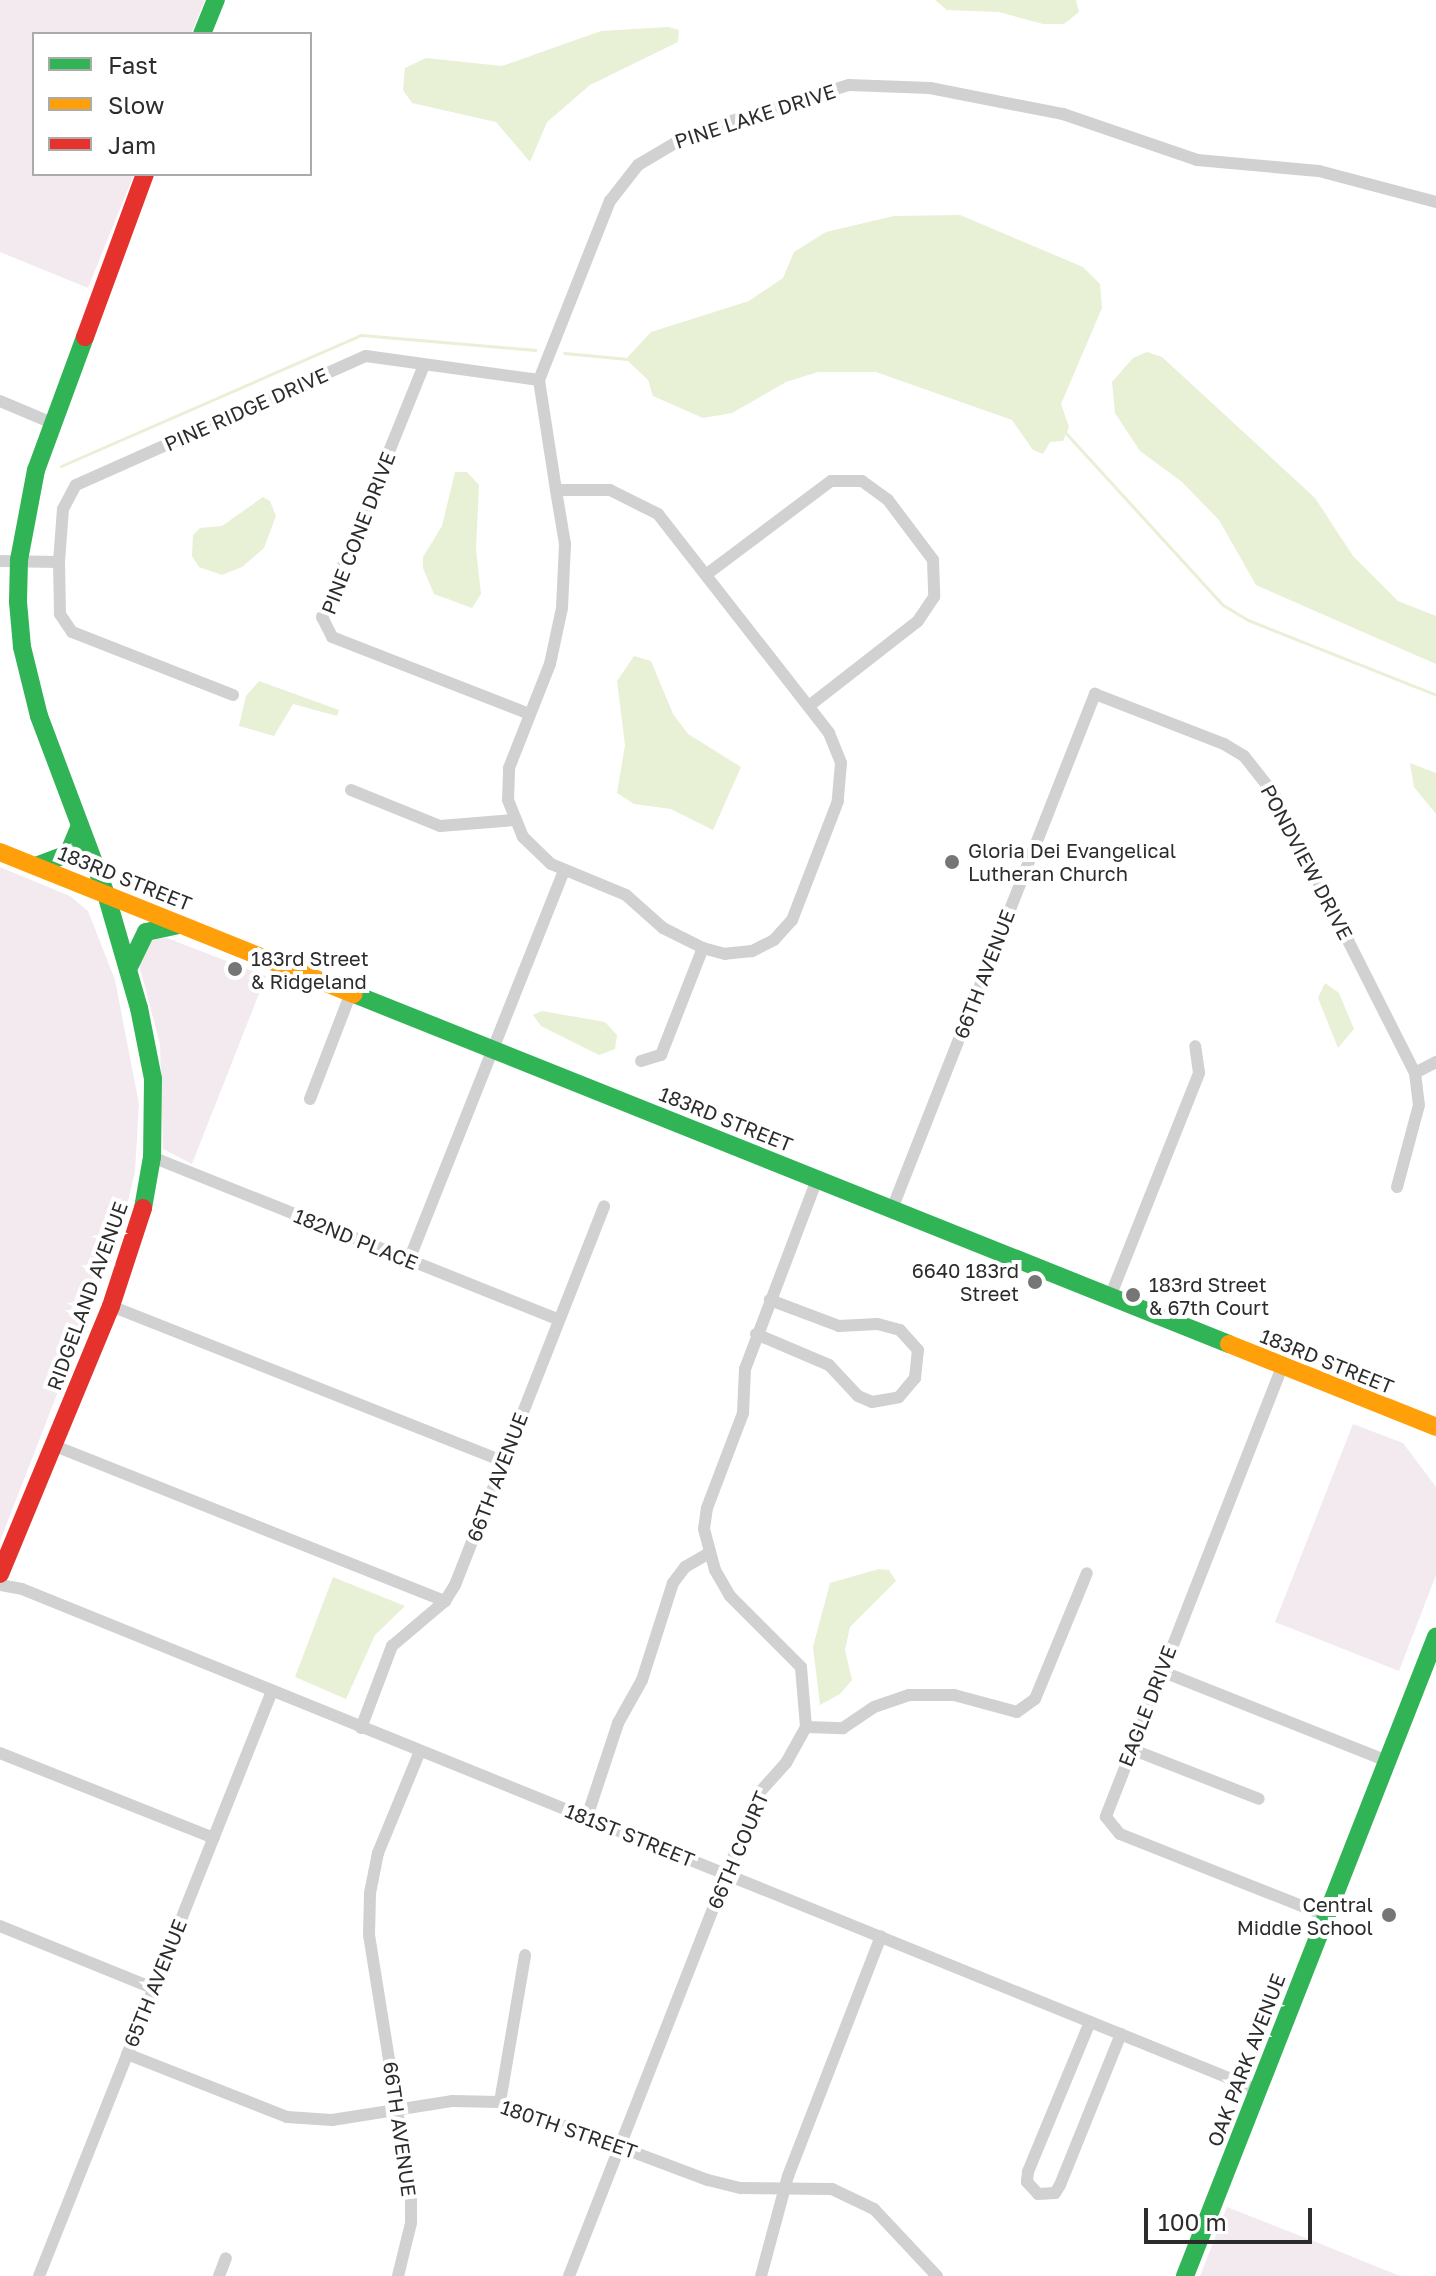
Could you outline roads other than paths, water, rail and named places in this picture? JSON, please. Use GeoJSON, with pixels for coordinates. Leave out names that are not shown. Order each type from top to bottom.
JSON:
{"type":"FeatureCollection","features":[{"type":"Feature","properties":{"kind":"street"},"geometry":{"type":"LineString","coordinates":[[203,32],[216,0]]}},
{"type":"Feature","properties":{"kind":"street","name":"PINE LAKE DRIVE"},"geometry":{"type":"LineString","coordinates":[[539,380],[610,201],[638,165],[692,133],[849,85],[930,88],[1063,114],[1197,160],[1319,171],[1436,202]]}},
{"type":"Feature","properties":{"kind":"street","name":"RIDGELAND AVENUE"},"geometry":{"type":"LineString","coordinates":[[0,1574],[111,1306],[142,1214],[152,1157],[153,1079],[128,969],[106,894],[39,716],[25,661],[9,560],[52,423],[144,176]]}},
{"type":"Feature","properties":{"kind":"street","name":"PINE RIDGE DRIVE"},"geometry":{"type":"LineString","coordinates":[[233,695],[72,632],[60,614],[59,562],[63,509],[76,485],[366,356],[539,380]]}},
{"type":"Feature","properties":{"kind":"street","name":"PINE CONE DRIVE"},"geometry":{"type":"LineString","coordinates":[[424,365],[322,617],[332,637],[530,714]]}},
{"type":"Feature","properties":{"kind":"street"},"geometry":{"type":"LineString","coordinates":[[539,380],[556,490],[565,544],[562,608],[550,664],[507,776],[514,820],[529,845],[564,871],[626,895],[663,928],[703,948],[725,954],[752,951],[779,936],[796,911],[842,783],[841,763],[810,705],[658,514],[634,498],[599,489],[556,490]]}},
{"type":"Feature","properties":{"kind":"street"},"geometry":{"type":"LineString","coordinates":[[0,401],[52,423]]}},
{"type":"Feature","properties":{"kind":"street"},"geometry":{"type":"LineString","coordinates":[[707,574],[831,481],[862,481],[888,500],[933,560],[934,597],[918,621],[810,705]]}},
{"type":"Feature","properties":{"kind":"street"},"geometry":{"type":"LineString","coordinates":[[9,560],[59,562]]}},
{"type":"Feature","properties":{"kind":"street","name":"PONDVIEW DRIVE"},"geometry":{"type":"LineString","coordinates":[[1095,694],[1224,744],[1261,775],[1415,1073]]}},
{"type":"Feature","properties":{"kind":"street","name":"66TH AVENUE"},"geometry":{"type":"LineString","coordinates":[[892,1209],[1095,694]]}},
{"type":"Feature","properties":{"kind":"street"},"geometry":{"type":"LineString","coordinates":[[351,790],[440,826],[514,820]]}},
{"type":"Feature","properties":{"kind":"street"},"geometry":{"type":"LineString","coordinates":[[36,866],[68,854],[80,826]]}},
{"type":"Feature","properties":{"kind":"street","name":"183RD STREET"},"geometry":{"type":"LineString","coordinates":[[0,852],[1436,1427]]}},
{"type":"Feature","properties":{"kind":"street"},"geometry":{"type":"LineString","coordinates":[[409,1260],[564,871]]}},
{"type":"Feature","properties":{"kind":"street"},"geometry":{"type":"LineString","coordinates":[[128,969],[135,946],[146,932],[181,924]]}},
{"type":"Feature","properties":{"kind":"street"},"geometry":{"type":"LineString","coordinates":[[641,1061],[661,1055],[703,948]]}},
{"type":"Feature","properties":{"kind":"street"},"geometry":{"type":"LineString","coordinates":[[310,1099],[351,993]]}},
{"type":"Feature","properties":{"kind":"street"},"geometry":{"type":"LineString","coordinates":[[1110,1297],[1199,1073],[1195,1046]]}},
{"type":"Feature","properties":{"kind":"street"},"geometry":{"type":"LineString","coordinates":[[1397,1187],[1419,1105],[1415,1073],[1436,1062]]}},
{"type":"Feature","properties":{"kind":"street","name":"182ND PLACE"},"geometry":{"type":"LineString","coordinates":[[152,1157],[559,1320]]}},
{"type":"Feature","properties":{"kind":"street"},"geometry":{"type":"LineString","coordinates":[[817,1179],[756,1334],[745,1369],[743,1413],[707,1508],[709,1553],[730,1596],[801,1667],[806,1727],[843,1728],[874,1707],[909,1695],[954,1695],[1017,1712],[1035,1699],[1087,1573]]}},
{"type":"Feature","properties":{"kind":"street","name":"66TH AVENUE"},"geometry":{"type":"LineString","coordinates":[[361,1728],[392,1646],[445,1601],[604,1206]]}},
{"type":"Feature","properties":{"kind":"street"},"geometry":{"type":"LineString","coordinates":[[756,1334],[829,1365],[858,1396],[872,1402],[899,1397],[915,1378],[918,1350],[900,1330],[877,1324],[839,1326],[770,1300]]}},
{"type":"Feature","properties":{"kind":"street"},"geometry":{"type":"LineString","coordinates":[[111,1306],[502,1461]]}},
{"type":"Feature","properties":{"kind":"street","name":"EAGLE DRIVE"},"geometry":{"type":"LineString","coordinates":[[1282,1367],[1107,1811],[1112,1831],[1327,1916]]}},
{"type":"Feature","properties":{"kind":"street"},"geometry":{"type":"LineString","coordinates":[[55,1446],[445,1601]]}},
{"type":"Feature","properties":{"kind":"street"},"geometry":{"type":"LineString","coordinates":[[587,1817],[673,1583],[685,1567],[709,1553]]}},
{"type":"Feature","properties":{"kind":"street","name":"181ST STREET"},"geometry":{"type":"LineString","coordinates":[[0,1585],[15,1586],[1258,2090]]}},
{"type":"Feature","properties":{"kind":"street","name":"OAK PARK AVENUE"},"geometry":{"type":"LineString","coordinates":[[1185,2276],[1436,1637]]}},
{"type":"Feature","properties":{"kind":"street"},"geometry":{"type":"LineString","coordinates":[[1161,1671],[1387,1761]]}},
{"type":"Feature","properties":{"kind":"street","name":"65TH AVENUE"},"geometry":{"type":"LineString","coordinates":[[39,2276],[272,1691]]}},
{"type":"Feature","properties":{"kind":"street","name":"66TH COURT"},"geometry":{"type":"LineString","coordinates":[[569,2276],[758,1794],[786,1763],[806,1727]]}},
{"type":"Feature","properties":{"kind":"street"},"geometry":{"type":"LineString","coordinates":[[1131,1749],[1259,1799]]}},
{"type":"Feature","properties":{"kind":"street","name":"66TH AVENUE"},"geometry":{"type":"LineString","coordinates":[[398,2276],[411,2210],[369,1935],[370,1893],[378,1853],[420,1751]]}},
{"type":"Feature","properties":{"kind":"street"},"geometry":{"type":"LineString","coordinates":[[0,1753],[214,1838]]}},
{"type":"Feature","properties":{"kind":"street"},"geometry":{"type":"LineString","coordinates":[[0,1926],[153,1988]]}},
{"type":"Feature","properties":{"kind":"street"},"geometry":{"type":"LineString","coordinates":[[761,2276],[786,2188],[881,1936]]}},
{"type":"Feature","properties":{"kind":"street"},"geometry":{"type":"LineString","coordinates":[[500,2102],[525,1955]]}},
{"type":"Feature","properties":{"kind":"street"},"geometry":{"type":"LineString","coordinates":[[1090,2022],[1028,2172],[1027,2182],[1038,2194],[1055,2193],[1060,2185],[1121,2034]]}},
{"type":"Feature","properties":{"kind":"street","name":"180TH STREET"},"geometry":{"type":"LineString","coordinates":[[127,2054],[287,2117],[332,2120],[452,2101],[500,2102],[708,2180],[741,2188],[832,2189],[861,2202],[937,2276]]}},
{"type":"Feature","properties":{"kind":"street"},"geometry":{"type":"LineString","coordinates":[[219,2276],[226,2258]]}},
{"type":"Feature","properties":{"kind":"waterway"},"geometry":{"type":"LineString","coordinates":[[61,466],[361,335],[535,350]]}},
{"type":"Feature","properties":{"kind":"waterway"},"geometry":{"type":"LineString","coordinates":[[564,353],[628,359]]}},
{"type":"Feature","properties":{"kind":"waterway"},"geometry":{"type":"LineString","coordinates":[[1063,430],[1223,605],[1248,620],[1436,695]]}},
{"type":"Feature","properties":{"kind":"place","name":"Gloria Dei Evangelical Lutheran Church"},"geometry":{"type":"Point","coordinates":[952,862]}},
{"type":"Feature","properties":{"kind":"place","name":"183rd Street & Ridgeland"},"geometry":{"type":"Point","coordinates":[235,969]}},
{"type":"Feature","properties":{"kind":"place","name":"6640 183rd Street"},"geometry":{"type":"Point","coordinates":[1035,1282]}},
{"type":"Feature","properties":{"kind":"place","name":"183rd Street & 67th Court"},"geometry":{"type":"Point","coordinates":[1133,1295]}},
{"type":"Feature","properties":{"kind":"place","name":"Central Middle School"},"geometry":{"type":"Point","coordinates":[1389,1915]}}]}
